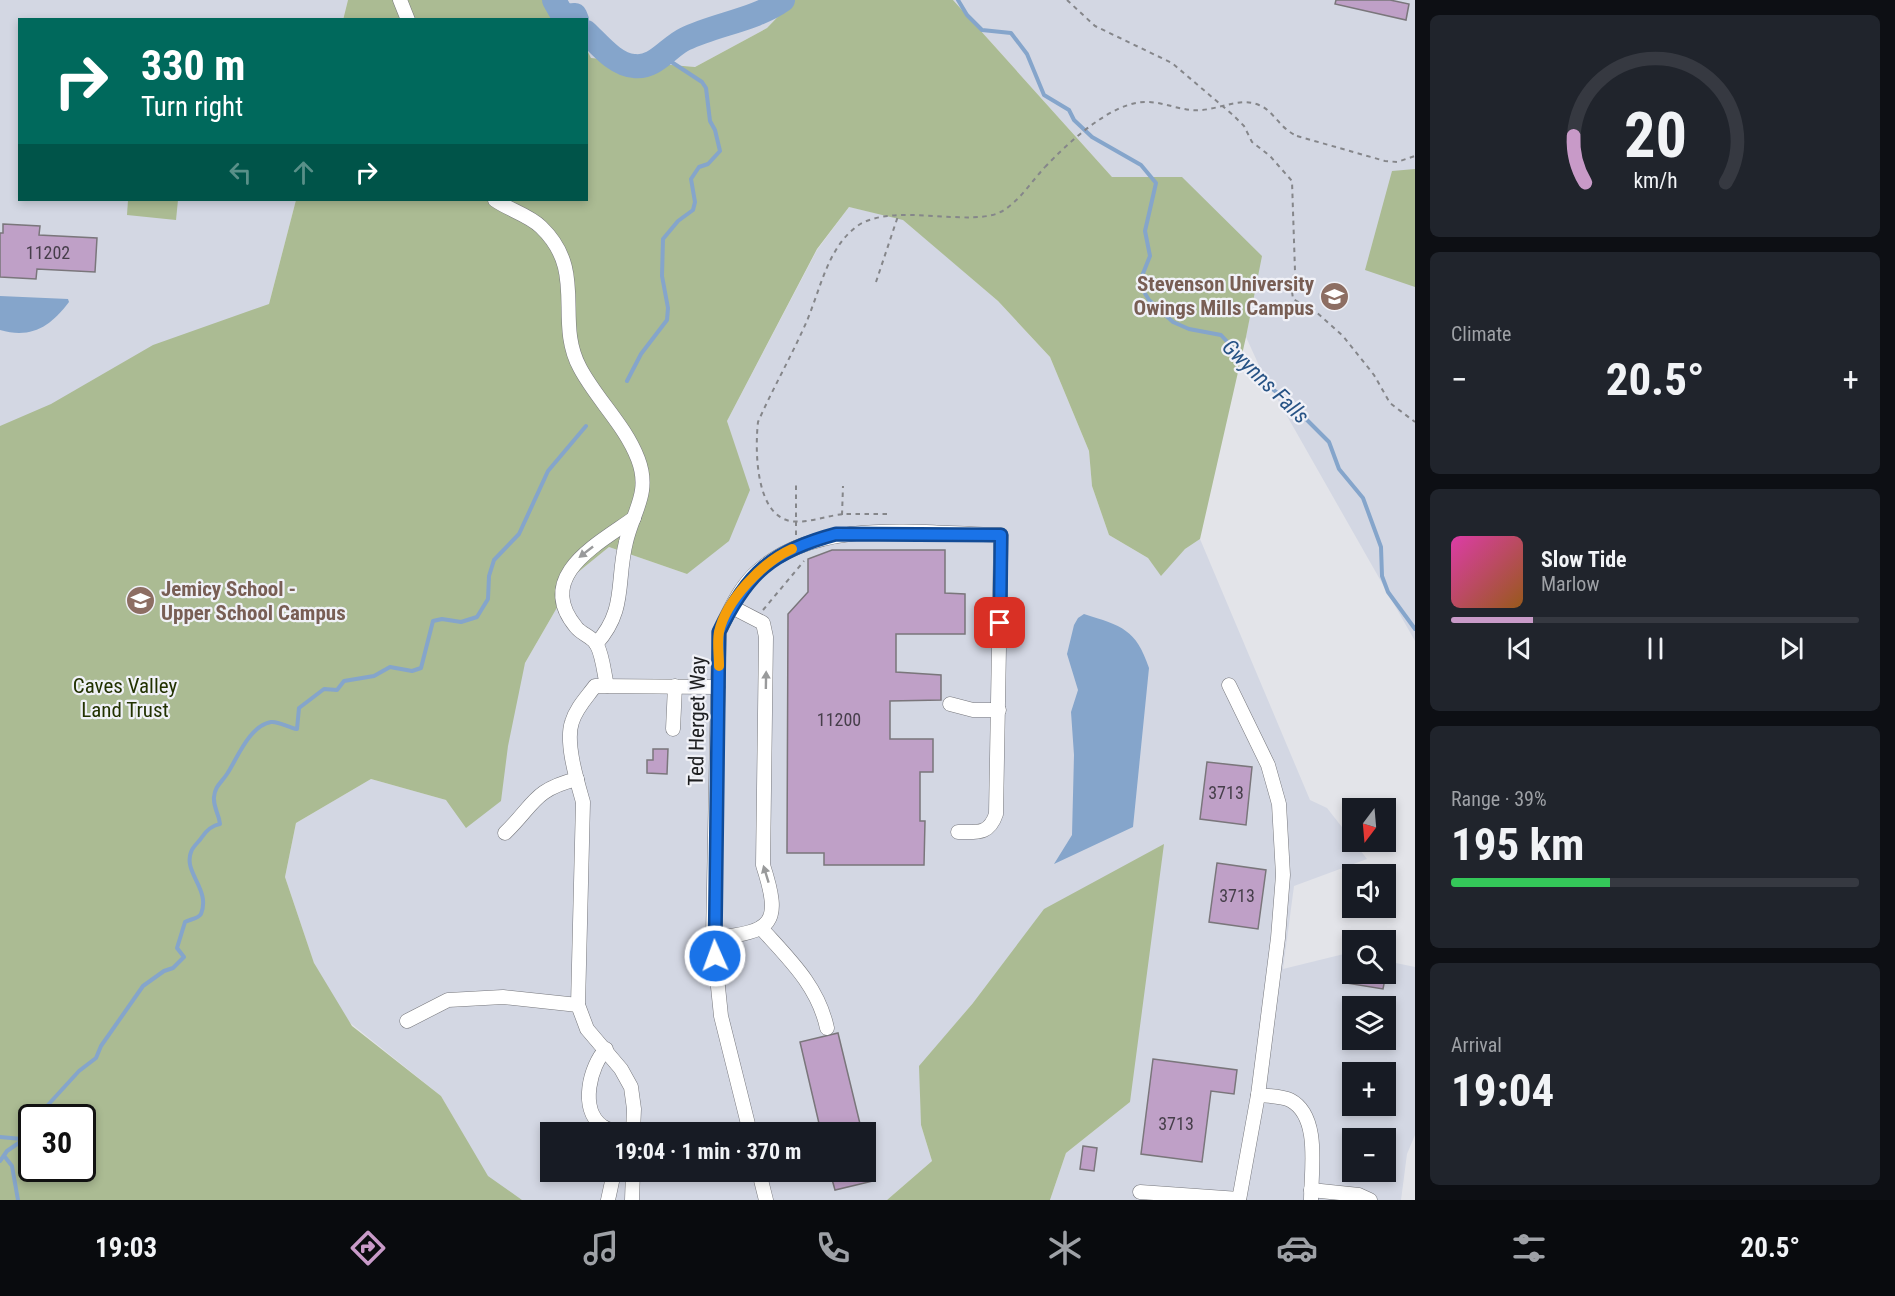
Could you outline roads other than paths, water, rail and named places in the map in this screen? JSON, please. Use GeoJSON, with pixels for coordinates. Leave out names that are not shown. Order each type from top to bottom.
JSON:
{"type":"FeatureCollection","features":[{"type":"Feature","properties":{"kind":"street"},"geometry":{"type":"LineString","coordinates":[[400,0],[407,18]]}},
{"type":"Feature","properties":{"kind":"street"},"geometry":{"type":"LineString","coordinates":[[497,201],[541,226],[565,261],[569,283],[569,328],[579,367],[627,435],[639,461],[642,502],[625,543],[619,603],[608,631],[596,644]]}},
{"type":"Feature","properties":{"kind":"street"},"geometry":{"type":"LineString","coordinates":[[608,686],[596,644],[576,627],[562,599],[563,580],[580,556],[634,518]]}},
{"type":"Feature","properties":{"kind":"street","name":"Ted Herget Way"},"geometry":{"type":"LineString","coordinates":[[748,1122],[721,1016],[713,938],[719,632],[732,607],[757,572],[780,555],[813,540],[855,532],[1001,535],[999,710]]}},
{"type":"Feature","properties":{"kind":"street"},"geometry":{"type":"LineString","coordinates":[[713,938],[747,935],[761,928],[768,920],[774,901],[763,865],[766,637],[763,623],[732,607]]}},
{"type":"Feature","properties":{"kind":"street"},"geometry":{"type":"LineString","coordinates":[[1140,1192],[1239,1200],[1258,1095],[1278,938],[1283,876],[1279,804],[1268,765],[1229,685]]}},
{"type":"Feature","properties":{"kind":"street"},"geometry":{"type":"LineString","coordinates":[[633,1122],[631,1087],[606,1049],[588,1029],[578,1005],[583,802],[577,779],[571,723],[582,703],[596,686],[718,687]]}},
{"type":"Feature","properties":{"kind":"street"},"geometry":{"type":"LineString","coordinates":[[673,729],[675,686]]}},
{"type":"Feature","properties":{"kind":"street"},"geometry":{"type":"LineString","coordinates":[[950,705],[973,710],[999,710],[996,814],[992,826],[984,832],[958,832]]}},
{"type":"Feature","properties":{"kind":"street"},"geometry":{"type":"LineString","coordinates":[[505,833],[536,796],[553,785],[577,779]]}},
{"type":"Feature","properties":{"kind":"street"},"geometry":{"type":"LineString","coordinates":[[761,928],[813,988],[823,1009],[827,1028]]}},
{"type":"Feature","properties":{"kind":"street"},"geometry":{"type":"LineString","coordinates":[[407,1021],[448,1000],[503,997],[578,1005]]}},
{"type":"Feature","properties":{"kind":"street"},"geometry":{"type":"LineString","coordinates":[[598,1122],[592,1115],[590,1074],[596,1060],[606,1049]]}},
{"type":"Feature","properties":{"kind":"street"},"geometry":{"type":"LineString","coordinates":[[1258,1095],[1289,1099],[1305,1113],[1310,1130],[1311,1195],[1359,1195],[1370,1200]]}},
{"type":"Feature","properties":{"kind":"street"},"geometry":{"type":"LineString","coordinates":[[608,1200],[613,1182]]}},
{"type":"Feature","properties":{"kind":"street"},"geometry":{"type":"LineString","coordinates":[[632,1200],[633,1182]]}},
{"type":"Feature","properties":{"kind":"street"},"geometry":{"type":"LineString","coordinates":[[762,1182],[766,1200]]}},
{"type":"Feature","properties":{"kind":"water"},"geometry":{"type":"Polygon","coordinates":[[[0,296],[68,299],[69,302],[47,324],[39,329],[21,333],[0,330],[0,296]]]}},
{"type":"Feature","properties":{"kind":"water"},"geometry":{"type":"Polygon","coordinates":[[[1084,614],[1126,631],[1139,645],[1149,668],[1133,827],[1054,864],[1072,835],[1074,755],[1071,712],[1078,690],[1067,654],[1074,625],[1084,614]]]}},
{"type":"Feature","properties":{"kind":"waterway","name":"Gwynns Falls"},"geometry":{"type":"LineString","coordinates":[[554,0],[563,16],[575,15],[576,18]]}},
{"type":"Feature","properties":{"kind":"waterway","name":"Gwynns Falls"},"geometry":{"type":"LineString","coordinates":[[588,34],[620,62],[642,66],[655,61],[685,39],[748,17],[783,0]]}},
{"type":"Feature","properties":{"kind":"waterway","name":"Gwynns Falls"},"geometry":{"type":"LineString","coordinates":[[958,0],[967,15],[982,30],[1011,33],[1027,54],[1044,95],[1069,110],[1074,120],[1092,137],[1141,165],[1156,183],[1145,231],[1150,256],[1142,276],[1141,287],[1149,300],[1173,322],[1189,329],[1221,335],[1267,385],[1287,400],[1329,442],[1339,469],[1363,498],[1381,547],[1382,576],[1388,592],[1415,629]]}},
{"type":"Feature","properties":{"kind":"waterway"},"geometry":{"type":"LineString","coordinates":[[627,381],[641,354],[667,320],[668,308],[662,276],[663,239],[678,221],[693,210],[695,202],[691,179],[699,167],[708,164],[720,151],[715,130],[710,121],[706,88],[702,82],[670,61],[671,47]]}},
{"type":"Feature","properties":{"kind":"waterway"},"geometry":{"type":"LineString","coordinates":[[49,1104],[79,1071],[96,1058],[101,1046],[143,986],[164,971],[173,968],[184,957],[177,948],[185,922],[200,916],[203,905],[203,897],[191,867],[191,852],[208,831],[220,824],[214,804],[216,790],[250,736],[263,725],[271,722],[297,729],[299,708],[324,689],[337,690],[344,681],[374,676],[390,667],[412,671],[421,668],[433,621],[442,619],[461,622],[477,617],[488,599],[489,576],[494,560],[519,534],[548,471],[586,426]]}},
{"type":"Feature","properties":{"kind":"waterway"},"geometry":{"type":"LineString","coordinates":[[0,1137],[18,1139]]}},
{"type":"Feature","properties":{"kind":"waterway"},"geometry":{"type":"LineString","coordinates":[[0,1161],[7,1151],[18,1143]]}},
{"type":"Feature","properties":{"kind":"waterway"},"geometry":{"type":"LineString","coordinates":[[5,1157],[12,1166],[18,1200]]}},
{"type":"Feature","properties":{"kind":"place","name":"Stevenson University Owings Mills Campus"},"geometry":{"type":"Point","coordinates":[1335,296]}},
{"type":"Feature","properties":{"kind":"place","name":"Jemicy School - Upper School Campus"},"geometry":{"type":"Point","coordinates":[140,601]}},
{"type":"Feature","properties":{"kind":"park label","name":"Caves Valley Land Trust"},"geometry":{"type":"Point","coordinates":[125,698]}}]}
